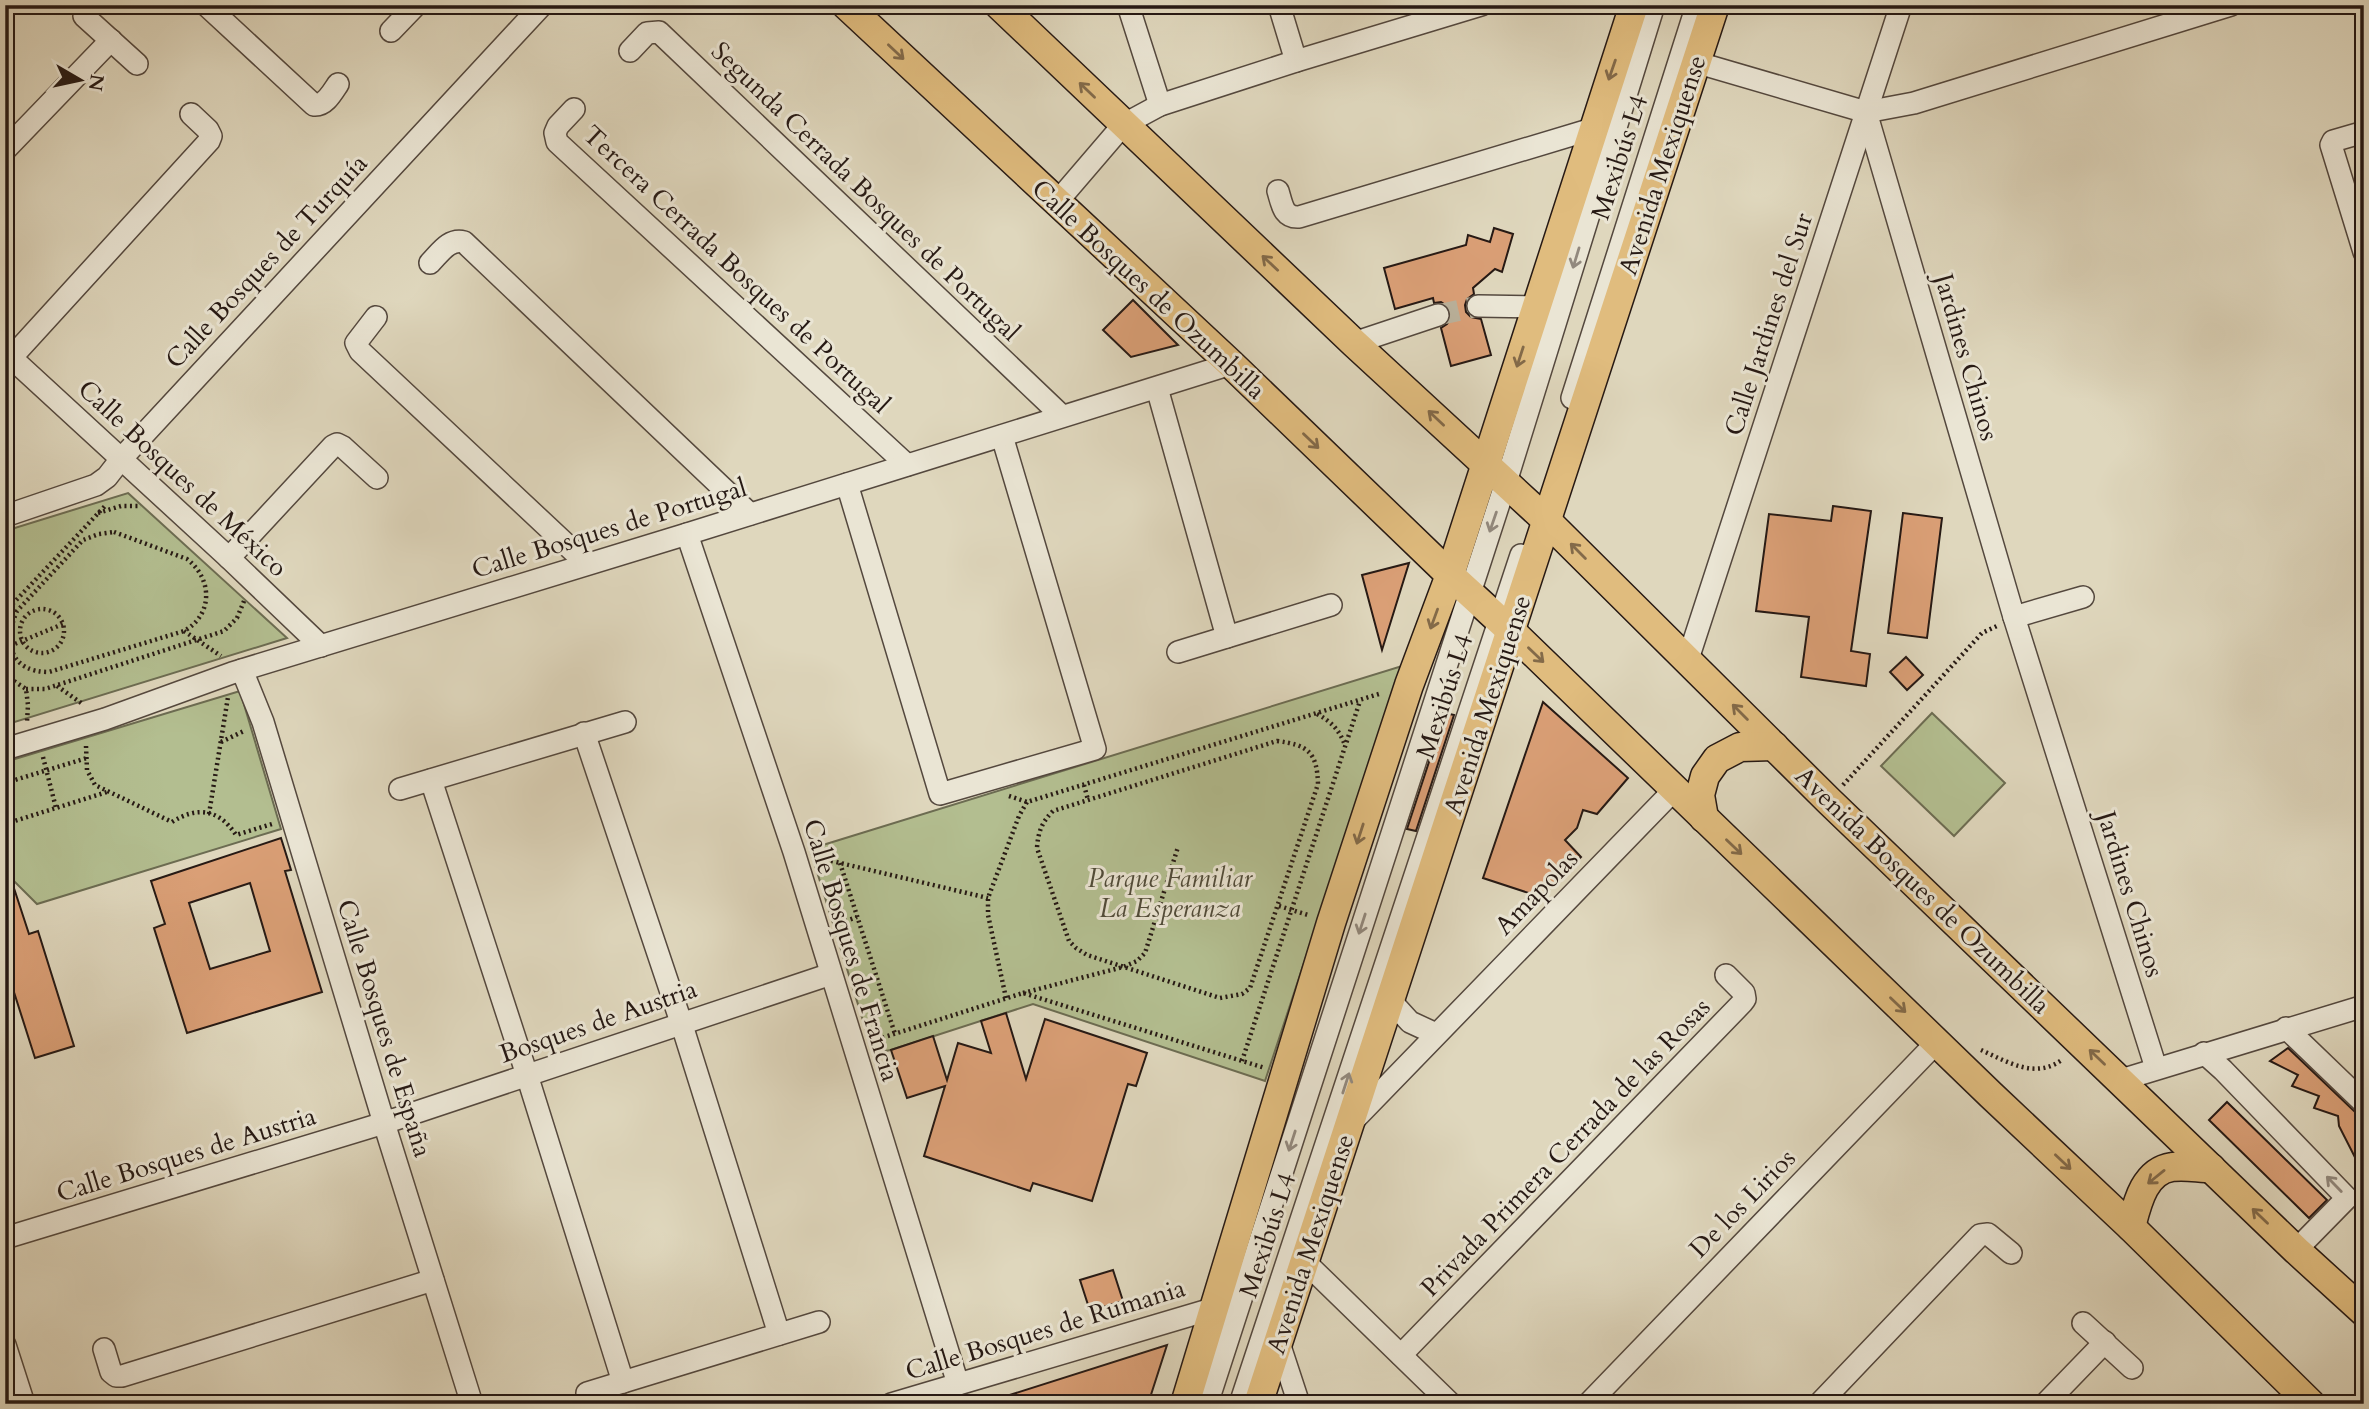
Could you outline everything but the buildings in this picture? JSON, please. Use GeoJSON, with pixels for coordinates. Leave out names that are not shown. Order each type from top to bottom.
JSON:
{"type":"FeatureCollection","features":[{"type":"Feature","properties":{"kind":"main road","name":"Calle Bosques de Ozumbilla"},"geometry":{"type":"LineString","coordinates":[[846,5],[1231,364],[1459,584]]}},
{"type":"Feature","properties":{"kind":"main road"},"geometry":{"type":"LineString","coordinates":[[999,5],[1354,343],[1496,473]]}},
{"type":"Feature","properties":{"kind":"main road"},"geometry":{"type":"LineString","coordinates":[[1185,1404],[1331,923],[1409,685],[1459,584],[1496,473],[1536,307],[1634,5]]}},
{"type":"Feature","properties":{"kind":"main road","name":"Avenida Mexiquense"},"geometry":{"type":"LineString","coordinates":[[1258,1404],[1390,1000],[1505,625],[1715,5]]}},
{"type":"Feature","properties":{"kind":"main road","name":"Avenida Bosques de Ozumbilla"},"geometry":{"type":"LineString","coordinates":[[1496,473],[1688,659],[1829,801],[2296,1250],[2364,1312]]}},
{"type":"Feature","properties":{"kind":"main road"},"geometry":{"type":"LineString","coordinates":[[1459,584],[1505,625],[2131,1227],[2311,1404]]}},
{"type":"Feature","properties":{"kind":"main road"},"geometry":{"type":"LineString","coordinates":[[1703,818],[1700,795],[1705,776],[1717,759],[1740,747],[1774,746]]}},
{"type":"Feature","properties":{"kind":"main road"},"geometry":{"type":"LineString","coordinates":[[2131,1227],[2139,1196],[2153,1176],[2171,1167],[2211,1168]]}},
{"type":"Feature","properties":{"kind":"street"},"geometry":{"type":"LineString","coordinates":[[206,5],[314,105],[324,102],[338,85]]}},
{"type":"Feature","properties":{"kind":"street"},"geometry":{"type":"LineString","coordinates":[[391,32],[416,5]]}},
{"type":"Feature","properties":{"kind":"street","name":"Calle Bosques de Turquía"},"geometry":{"type":"LineString","coordinates":[[5,516],[96,485],[107,477],[542,5]]}},
{"type":"Feature","properties":{"kind":"street"},"geometry":{"type":"LineString","coordinates":[[1128,5],[1160,105]]}},
{"type":"Feature","properties":{"kind":"street"},"geometry":{"type":"LineString","coordinates":[[1279,5],[1296,61]]}},
{"type":"Feature","properties":{"kind":"street"},"geometry":{"type":"LineString","coordinates":[[1057,202],[1123,125],[1160,105],[1296,61],[1433,12],[1481,5]]}},
{"type":"Feature","properties":{"kind":"street","name":"Mexibús L4"},"geometry":{"type":"LineString","coordinates":[[1496,473],[1654,5]]}},
{"type":"Feature","properties":{"kind":"street","name":"Mexibús L4"},"geometry":{"type":"LineString","coordinates":[[1541,515],[1697,5]]}},
{"type":"Feature","properties":{"kind":"street","name":"Calle Jardines del Sur"},"geometry":{"type":"LineString","coordinates":[[1688,659],[1901,5]]}},
{"type":"Feature","properties":{"kind":"street"},"geometry":{"type":"LineString","coordinates":[[1695,62],[1866,112],[1914,103],[2231,5]]}},
{"type":"Feature","properties":{"kind":"street"},"geometry":{"type":"LineString","coordinates":[[84,16],[137,64]]}},
{"type":"Feature","properties":{"kind":"street","name":"Segunda Cerrada Bosques de Portugal"},"geometry":{"type":"LineString","coordinates":[[630,51],[647,33],[659,32],[1062,416]]}},
{"type":"Feature","properties":{"kind":"street"},"geometry":{"type":"LineString","coordinates":[[5,150],[111,40]]}},
{"type":"Feature","properties":{"kind":"street","name":"Tercera Cerrada Bosques de Portugal"},"geometry":{"type":"LineString","coordinates":[[574,109],[558,126],[555,134],[557,142],[907,465]]}},
{"type":"Feature","properties":{"kind":"street","name":"Jardines Chinos"},"geometry":{"type":"LineString","coordinates":[[1866,112],[2014,617],[2156,1068]]}},
{"type":"Feature","properties":{"kind":"street"},"geometry":{"type":"LineString","coordinates":[[7,357],[209,141],[211,136],[208,130],[191,114]]}},
{"type":"Feature","properties":{"kind":"street"},"geometry":{"type":"LineString","coordinates":[[1278,191],[1285,214],[1292,218],[1299,217],[1592,129]]}},
{"type":"Feature","properties":{"kind":"street"},"geometry":{"type":"LineString","coordinates":[[2364,132],[2333,141],[2330,145],[2356,200],[2364,252]]}},
{"type":"Feature","properties":{"kind":"street"},"geometry":{"type":"LineString","coordinates":[[430,262],[452,242],[464,242],[750,514]]}},
{"type":"Feature","properties":{"kind":"street"},"geometry":{"type":"LineString","coordinates":[[1478,306],[1536,307]]}},
{"type":"Feature","properties":{"kind":"street"},"geometry":{"type":"LineString","coordinates":[[1354,343],[1437,315]]}},
{"type":"Feature","properties":{"kind":"street"},"geometry":{"type":"LineString","coordinates":[[376,317],[356,343],[359,351],[586,563]]}},
{"type":"Feature","properties":{"kind":"street","name":"Calle Bosques de México"},"geometry":{"type":"LineString","coordinates":[[7,357],[138,474],[321,646]]}},
{"type":"Feature","properties":{"kind":"street","name":"Calle Bosques de Portugal"},"geometry":{"type":"LineString","coordinates":[[23,744],[237,672],[1231,364]]}},
{"type":"Feature","properties":{"kind":"street"},"geometry":{"type":"LineString","coordinates":[[1157,388],[1227,637]]}},
{"type":"Feature","properties":{"kind":"street"},"geometry":{"type":"LineString","coordinates":[[847,484],[940,794],[1094,749],[1002,436]]}},
{"type":"Feature","properties":{"kind":"street"},"geometry":{"type":"LineString","coordinates":[[229,558],[333,446],[337,444],[343,447],[377,478]]}},
{"type":"Feature","properties":{"kind":"street","name":"Calle Bosques de Francia"},"geometry":{"type":"LineString","coordinates":[[687,534],[794,852],[958,1384]]}},
{"type":"Feature","properties":{"kind":"street","name":"Mexibús L4"},"geometry":{"type":"LineString","coordinates":[[1207,1404],[1459,584]]}},
{"type":"Feature","properties":{"kind":"street"},"geometry":{"type":"LineString","coordinates":[[2014,617],[2083,597]]}},
{"type":"Feature","properties":{"kind":"street"},"geometry":{"type":"LineString","coordinates":[[1178,652],[1331,605]]}},
{"type":"Feature","properties":{"kind":"street","name":"Mexibús L4"},"geometry":{"type":"LineString","coordinates":[[1241,1404],[1505,625]]}},
{"type":"Feature","properties":{"kind":"street","name":"Calle Bosques de España"},"geometry":{"type":"LineString","coordinates":[[237,672],[263,722],[472,1404]]}},
{"type":"Feature","properties":{"kind":"street"},"geometry":{"type":"LineString","coordinates":[[400,789],[625,722]]}},
{"type":"Feature","properties":{"kind":"street"},"geometry":{"type":"LineString","coordinates":[[584,733],[681,1022],[779,1334]]}},
{"type":"Feature","properties":{"kind":"street"},"geometry":{"type":"LineString","coordinates":[[431,780],[623,1382]]}},
{"type":"Feature","properties":{"kind":"street","name":"Amapolas"},"geometry":{"type":"LineString","coordinates":[[1350,1124],[1675,789]]}},
{"type":"Feature","properties":{"kind":"street","name":"Bosques de Austria"},"geometry":{"type":"LineString","coordinates":[[384,1123],[831,974]]}},
{"type":"Feature","properties":{"kind":"street","name":"Privada Primera Cerrada de las Rosas"},"geometry":{"type":"LineString","coordinates":[[1401,1355],[1742,1003],[1745,999],[1744,993],[1726,975]]}},
{"type":"Feature","properties":{"kind":"street"},"geometry":{"type":"LineString","coordinates":[[1390,1000],[1410,1022],[1436,1034]]}},
{"type":"Feature","properties":{"kind":"street"},"geometry":{"type":"LineString","coordinates":[[2121,1080],[2364,1006]]}},
{"type":"Feature","properties":{"kind":"street"},"geometry":{"type":"LineString","coordinates":[[2286,1028],[2364,1103]]}},
{"type":"Feature","properties":{"kind":"street","name":"De los Lirios"},"geometry":{"type":"LineString","coordinates":[[1588,1404],[1937,1042]]}},
{"type":"Feature","properties":{"kind":"street"},"geometry":{"type":"LineString","coordinates":[[2204,1054],[2347,1198],[2296,1250]]}},
{"type":"Feature","properties":{"kind":"street","name":"Calle Bosques de Austria"},"geometry":{"type":"LineString","coordinates":[[5,1238],[384,1123]]}},
{"type":"Feature","properties":{"kind":"street"},"geometry":{"type":"LineString","coordinates":[[1819,1404],[1980,1235],[1988,1234],[2011,1253]]}},
{"type":"Feature","properties":{"kind":"street"},"geometry":{"type":"LineString","coordinates":[[1304,1261],[1451,1404]]}},
{"type":"Feature","properties":{"kind":"street"},"geometry":{"type":"LineString","coordinates":[[104,1349],[111,1372],[122,1376],[433,1280]]}},
{"type":"Feature","properties":{"kind":"street","name":"Calle Bosques de Rumania"},"geometry":{"type":"LineString","coordinates":[[891,1404],[1214,1308]]}},
{"type":"Feature","properties":{"kind":"street"},"geometry":{"type":"LineString","coordinates":[[587,1393],[819,1322]]}},
{"type":"Feature","properties":{"kind":"street"},"geometry":{"type":"LineString","coordinates":[[2083,1323],[2132,1368]]}},
{"type":"Feature","properties":{"kind":"street"},"geometry":{"type":"LineString","coordinates":[[1278,1340],[1299,1404]]}},
{"type":"Feature","properties":{"kind":"street"},"geometry":{"type":"LineString","coordinates":[[2045,1404],[2105,1342]]}},
{"type":"Feature","properties":{"kind":"street"},"geometry":{"type":"LineString","coordinates":[[5,1346],[24,1404]]}},
{"type":"Feature","properties":{"kind":"path"},"geometry":{"type":"LineString","coordinates":[[5,612],[97,513],[138,474]]}},
{"type":"Feature","properties":{"kind":"path"},"geometry":{"type":"LineString","coordinates":[[97,513],[121,506],[168,502]]}},
{"type":"Feature","properties":{"kind":"path"},"geometry":{"type":"LineString","coordinates":[[114,532],[187,559],[202,576],[206,600],[203,613],[195,625],[184,631],[49,672],[34,672],[21,666],[8,647],[11,626],[17,611],[83,540],[114,532]]}},
{"type":"Feature","properties":{"kind":"path"},"geometry":{"type":"LineString","coordinates":[[5,675],[26,688],[45,690],[223,631],[237,618],[253,580]]}},
{"type":"Feature","properties":{"kind":"path"},"geometry":{"type":"LineString","coordinates":[[41,609],[55,612],[63,624],[60,644],[48,652],[33,651],[23,641],[23,620],[34,611],[41,609]]}},
{"type":"Feature","properties":{"kind":"path"},"geometry":{"type":"LineString","coordinates":[[1829,801],[1982,633],[2014,617]]}},
{"type":"Feature","properties":{"kind":"path"},"geometry":{"type":"LineString","coordinates":[[8,647],[63,624]]}},
{"type":"Feature","properties":{"kind":"path"},"geometry":{"type":"LineString","coordinates":[[184,631],[237,672],[209,814]]}},
{"type":"Feature","properties":{"kind":"path"},"geometry":{"type":"LineString","coordinates":[[976,784],[1027,802],[1409,685]]}},
{"type":"Feature","properties":{"kind":"path"},"geometry":{"type":"LineString","coordinates":[[26,688],[28,705],[23,744],[47,770],[56,807]]}},
{"type":"Feature","properties":{"kind":"path"},"geometry":{"type":"LineString","coordinates":[[1242,1061],[1361,700]]}},
{"type":"Feature","properties":{"kind":"path"},"geometry":{"type":"LineString","coordinates":[[1316,714],[1329,720],[1339,731],[1346,746]]}},
{"type":"Feature","properties":{"kind":"path"},"geometry":{"type":"LineString","coordinates":[[85,724],[87,770],[95,785],[172,822],[186,814],[200,812],[216,815],[228,823],[236,835],[293,818]]}},
{"type":"Feature","properties":{"kind":"path"},"geometry":{"type":"LineString","coordinates":[[1277,741],[1306,748],[1313,756],[1318,769],[1318,784],[1279,906],[1251,988],[1230,998],[1220,998],[1087,955],[1076,948],[1069,941],[1037,848],[1038,835],[1044,820],[1053,811],[1277,741]]}},
{"type":"Feature","properties":{"kind":"path"},"geometry":{"type":"LineString","coordinates":[[5,783],[87,758]]}},
{"type":"Feature","properties":{"kind":"path"},"geometry":{"type":"LineString","coordinates":[[1084,785],[1088,800]]}},
{"type":"Feature","properties":{"kind":"path"},"geometry":{"type":"LineString","coordinates":[[5,824],[108,791]]}},
{"type":"Feature","properties":{"kind":"path"},"geometry":{"type":"LineString","coordinates":[[1006,998],[988,915],[988,898],[1019,816],[1027,802]]}},
{"type":"Feature","properties":{"kind":"path"},"geometry":{"type":"LineString","coordinates":[[852,1046],[1137,961],[1145,953],[1178,847]]}},
{"type":"Feature","properties":{"kind":"path"},"geometry":{"type":"LineString","coordinates":[[794,852],[988,898]]}},
{"type":"Feature","properties":{"kind":"path"},"geometry":{"type":"LineString","coordinates":[[840,862],[895,1034]]}},
{"type":"Feature","properties":{"kind":"path"},"geometry":{"type":"LineString","coordinates":[[1279,906],[1331,923]]}},
{"type":"Feature","properties":{"kind":"path"},"geometry":{"type":"LineString","coordinates":[[1023,993],[1286,1074]]}},
{"type":"Feature","properties":{"kind":"path"},"geometry":{"type":"LineString","coordinates":[[1978,1049],[2023,1069],[2042,1069],[2055,1065],[2069,1054],[2078,1038]]}},
{"type":"Feature","properties":{"kind":"green space"},"geometry":{"type":"Polygon","coordinates":[[[128,493],[287,638],[5,725],[5,531],[128,493]]]}},
{"type":"Feature","properties":{"kind":"green space","name":"Parque Familiar La Esperanza"},"geometry":{"type":"Polygon","coordinates":[[[1402,666],[1265,1081],[1033,1004],[891,1050],[873,1053],[810,849],[1402,666]]]}},
{"type":"Feature","properties":{"kind":"green space"},"geometry":{"type":"Polygon","coordinates":[[[240,691],[281,829],[37,904],[9,876],[5,877],[5,762],[240,691]]]}},
{"type":"Feature","properties":{"kind":"green space"},"geometry":{"type":"Polygon","coordinates":[[[1932,713],[2005,783],[1954,836],[1881,766],[1932,713]]]}},
{"type":"Feature","properties":{"kind":"tunnel"},"geometry":{"type":"LineString","coordinates":[[1438,315],[1478,306]]}}]}
